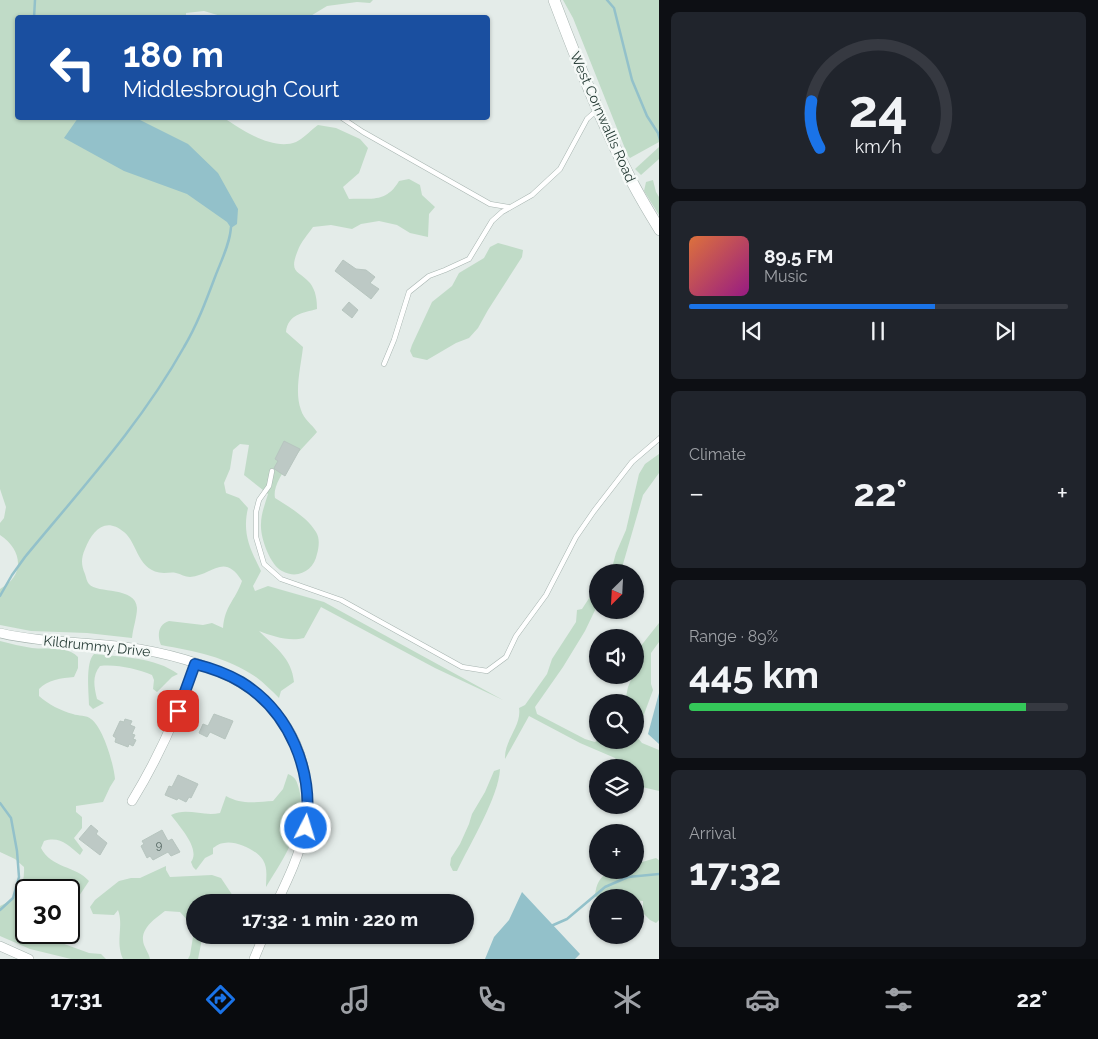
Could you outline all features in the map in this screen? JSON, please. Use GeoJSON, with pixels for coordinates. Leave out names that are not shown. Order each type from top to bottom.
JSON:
{"type":"FeatureCollection","features":[{"type":"Feature","properties":{"kind":"street","name":"West Cornwallis Road"},"geometry":{"type":"LineString","coordinates":[[554,0],[598,109],[631,181],[659,230]]}},
{"type":"Feature","properties":{"kind":"street","name":"Kildrummy Drive"},"geometry":{"type":"LineString","coordinates":[[0,633],[34,639],[137,649],[195,664],[240,681],[272,708],[284,723],[300,755],[307,790],[307,820],[299,848],[280,894]]}},
{"type":"Feature","properties":{"kind":"street"},"geometry":{"type":"LineString","coordinates":[[132,801],[168,736],[195,664]]}},
{"type":"Feature","properties":{"kind":"street"},"geometry":{"type":"LineString","coordinates":[[254,959],[260,944]]}},
{"type":"Feature","properties":{"kind":"street"},"geometry":{"type":"LineString","coordinates":[[0,946],[29,959]]}},
{"type":"Feature","properties":{"kind":"lane"},"geometry":{"type":"LineString","coordinates":[[384,364],[397,334],[409,292],[429,276],[469,259],[492,221],[508,207],[532,195],[560,169],[587,119],[598,109]]}},
{"type":"Feature","properties":{"kind":"lane"},"geometry":{"type":"LineString","coordinates":[[345,120],[490,204],[508,207]]}},
{"type":"Feature","properties":{"kind":"lane"},"geometry":{"type":"LineString","coordinates":[[272,472],[269,486],[259,500],[256,512],[256,537],[264,564],[281,579],[340,600],[462,667],[487,671],[506,658],[516,636],[546,595],[576,537],[594,511],[632,462],[659,438]]}},
{"type":"Feature","properties":{"kind":"green space"},"geometry":{"type":"Polygon","coordinates":[[[0,0],[373,0],[370,3],[357,2],[327,6],[312,15],[217,15],[204,11],[186,13],[186,15],[15,15],[15,120],[227,120],[258,138],[278,144],[299,141],[318,125],[336,128],[360,139],[368,148],[359,173],[343,187],[349,199],[372,199],[384,196],[399,181],[409,179],[420,185],[422,195],[435,207],[429,214],[428,237],[410,233],[397,225],[379,221],[361,224],[352,229],[331,225],[313,227],[301,244],[295,258],[296,271],[314,289],[317,309],[297,315],[290,321],[286,332],[303,347],[298,387],[299,403],[304,417],[317,432],[283,472],[275,490],[275,498],[303,517],[317,534],[318,551],[313,565],[299,574],[288,574],[278,568],[270,557],[261,530],[263,509],[268,494],[244,475],[249,445],[240,444],[233,450],[230,469],[224,483],[226,493],[239,498],[248,508],[246,525],[248,541],[261,571],[253,586],[255,591],[268,586],[324,602],[503,700],[435,668],[321,607],[304,638],[287,639],[259,631],[286,659],[293,674],[294,682],[281,691],[279,698],[256,677],[234,664],[198,652],[161,645],[159,631],[169,621],[203,625],[212,623],[223,628],[228,608],[242,581],[236,572],[224,566],[190,577],[155,571],[148,568],[143,562],[129,537],[117,527],[111,525],[100,528],[91,536],[83,555],[83,568],[89,584],[93,587],[123,593],[135,601],[137,611],[132,638],[87,633],[31,631],[0,625],[0,589],[14,577],[18,563],[17,555],[13,548],[0,535],[0,523],[4,518],[6,507],[0,489],[0,0]]]}},
{"type":"Feature","properties":{"kind":"green space"},"geometry":{"type":"Polygon","coordinates":[[[563,0],[659,0],[659,142],[630,158],[573,18],[563,0]]]}},
{"type":"Feature","properties":{"kind":"green space"},"geometry":{"type":"Polygon","coordinates":[[[659,147],[659,159],[641,175],[635,169],[659,147]]]}},
{"type":"Feature","properties":{"kind":"green space"},"geometry":{"type":"Polygon","coordinates":[[[653,180],[659,197],[659,215],[644,191],[646,182],[653,180]]]}},
{"type":"Feature","properties":{"kind":"green space"},"geometry":{"type":"Polygon","coordinates":[[[498,243],[523,250],[522,257],[478,328],[469,338],[456,343],[427,360],[413,357],[410,351],[412,345],[432,302],[452,286],[459,273],[484,258],[490,247],[498,243]]]}},
{"type":"Feature","properties":{"kind":"green space"},"geometry":{"type":"Polygon","coordinates":[[[659,454],[659,473],[643,495],[623,564],[613,564],[626,530],[639,474],[645,464],[659,454]]]}},
{"type":"Feature","properties":{"kind":"green space"},"geometry":{"type":"Polygon","coordinates":[[[589,598],[589,619],[591,619],[585,631],[535,707],[537,714],[589,740],[589,747],[529,716],[505,759],[507,746],[518,721],[519,708],[525,705],[547,674],[552,659],[576,622],[577,610],[582,609],[589,598]]]}},
{"type":"Feature","properties":{"kind":"green space"},"geometry":{"type":"Polygon","coordinates":[[[659,623],[659,642],[651,653],[651,684],[653,690],[644,714],[644,694],[627,694],[629,684],[644,684],[644,642],[659,623]]]}},
{"type":"Feature","properties":{"kind":"green space"},"geometry":{"type":"Polygon","coordinates":[[[0,641],[32,648],[62,649],[78,657],[78,668],[74,677],[46,683],[39,689],[39,696],[59,709],[87,717],[95,723],[107,747],[115,779],[103,802],[76,806],[76,812],[82,817],[82,828],[74,838],[83,850],[80,855],[64,842],[55,840],[44,841],[41,848],[45,855],[84,876],[89,881],[80,894],[80,879],[23,879],[24,867],[15,859],[0,852],[0,641]]]}},
{"type":"Feature","properties":{"kind":"green space"},"geometry":{"type":"Polygon","coordinates":[[[94,654],[148,661],[169,668],[178,674],[172,677],[157,692],[153,689],[154,680],[152,675],[127,668],[100,666],[95,677],[95,685],[97,699],[104,703],[93,709],[89,705],[88,678],[89,664],[94,654]]]}},
{"type":"Feature","properties":{"kind":"green space"},"geometry":{"type":"Polygon","coordinates":[[[644,744],[659,750],[659,791],[644,787],[644,759],[615,758],[594,749],[644,749],[644,744]]]}},
{"type":"Feature","properties":{"kind":"green space"},"geometry":{"type":"Polygon","coordinates":[[[500,769],[495,793],[483,820],[457,871],[453,871],[450,865],[451,858],[460,844],[472,814],[485,792],[494,771],[500,769]]]}},
{"type":"Feature","properties":{"kind":"green space"},"geometry":{"type":"Polygon","coordinates":[[[288,774],[297,782],[301,802],[300,815],[292,841],[266,887],[265,863],[251,849],[240,844],[229,842],[218,845],[213,848],[213,854],[205,858],[196,870],[191,862],[193,851],[191,844],[171,815],[183,812],[220,813],[226,796],[243,802],[273,801],[283,789],[288,774]]]}},
{"type":"Feature","properties":{"kind":"green space"},"geometry":{"type":"Polygon","coordinates":[[[656,858],[659,860],[659,920],[656,923],[644,914],[644,889],[596,889],[601,879],[644,879],[644,861],[656,858]]]}},
{"type":"Feature","properties":{"kind":"green space"},"geometry":{"type":"Polygon","coordinates":[[[166,866],[170,877],[212,875],[221,878],[232,894],[186,894],[186,919],[180,912],[165,911],[150,923],[145,931],[143,942],[150,959],[123,959],[120,946],[120,916],[118,910],[114,915],[93,914],[90,907],[95,900],[119,881],[140,878],[166,866]]]}},
{"type":"Feature","properties":{"kind":"green space"},"geometry":{"type":"Polygon","coordinates":[[[15,896],[15,942],[0,936],[0,906],[15,896]]]}},
{"type":"Feature","properties":{"kind":"green space"},"geometry":{"type":"Polygon","coordinates":[[[18,944],[64,944],[89,953],[101,954],[106,959],[71,959],[30,949],[18,944]]]}},
{"type":"Feature","properties":{"kind":"green space"},"geometry":{"type":"Polygon","coordinates":[[[192,944],[201,944],[198,959],[188,959],[192,944]]]}},
{"type":"Feature","properties":{"kind":"water"},"geometry":{"type":"Polygon","coordinates":[[[77,120],[140,120],[188,144],[218,173],[238,209],[237,224],[231,228],[227,222],[187,194],[124,171],[64,138],[77,120]]]}},
{"type":"Feature","properties":{"kind":"water"},"geometry":{"type":"Polygon","coordinates":[[[659,693],[659,744],[648,734],[659,693]]]}},
{"type":"Feature","properties":{"kind":"water"},"geometry":{"type":"Polygon","coordinates":[[[522,892],[580,954],[575,959],[485,959],[494,937],[509,920],[522,892]]]}},
{"type":"Feature","properties":{"kind":"building"},"geometry":{"type":"Polygon","coordinates":[[[343,260],[356,269],[366,270],[375,277],[370,283],[379,289],[371,299],[335,271],[343,260]]]}},
{"type":"Feature","properties":{"kind":"building"},"geometry":{"type":"Polygon","coordinates":[[[349,302],[358,310],[352,318],[342,310],[349,302]]]}},
{"type":"Feature","properties":{"kind":"building"},"geometry":{"type":"Polygon","coordinates":[[[284,441],[300,449],[285,476],[274,468],[278,461],[275,459],[284,441]]]}},
{"type":"Feature","properties":{"kind":"building"},"geometry":{"type":"Polygon","coordinates":[[[214,714],[233,721],[225,739],[210,732],[207,737],[199,733],[203,724],[208,726],[214,714]]]}},
{"type":"Feature","properties":{"kind":"building"},"geometry":{"type":"Polygon","coordinates":[[[125,719],[132,721],[130,725],[135,727],[132,734],[135,735],[133,739],[136,740],[133,746],[129,744],[128,747],[115,742],[116,738],[113,736],[120,721],[124,722],[125,719]]]}},
{"type":"Feature","properties":{"kind":"building"},"geometry":{"type":"Polygon","coordinates":[[[178,775],[198,784],[191,798],[189,797],[186,802],[165,795],[169,786],[172,787],[178,775]]]}},
{"type":"Feature","properties":{"kind":"building"},"geometry":{"type":"Polygon","coordinates":[[[91,825],[98,831],[96,834],[107,843],[100,855],[79,839],[91,825]]]}},
{"type":"Feature","properties":{"kind":"building"},"geometry":{"type":"Polygon","coordinates":[[[162,830],[168,841],[172,839],[180,852],[171,856],[168,852],[153,860],[150,856],[147,858],[141,846],[144,844],[142,841],[162,830]]]}},
{"type":"Feature","properties":{"kind":"waterway"},"geometry":{"type":"LineString","coordinates":[[34,15],[35,0]]}},
{"type":"Feature","properties":{"kind":"waterway"},"geometry":{"type":"LineString","coordinates":[[607,0],[614,8],[632,80],[647,116],[659,136]]}},
{"type":"Feature","properties":{"kind":"waterway"},"geometry":{"type":"LineString","coordinates":[[0,596],[25,557],[130,429],[167,375],[189,339],[201,313],[227,246],[231,227]]}},
{"type":"Feature","properties":{"kind":"waterway"},"geometry":{"type":"LineString","coordinates":[[0,803],[11,818],[17,851],[19,877],[13,898],[0,910]]}},
{"type":"Feature","properties":{"kind":"waterway"},"geometry":{"type":"LineString","coordinates":[[551,926],[567,919],[605,887],[628,877],[659,874]]}},
{"type":"Feature","properties":{"kind":"route"},"geometry":{"type":"LineString","coordinates":[[178,711],[195,664],[213,669],[240,681],[268,703],[284,723],[300,755],[307,790],[306,828]]}}]}
